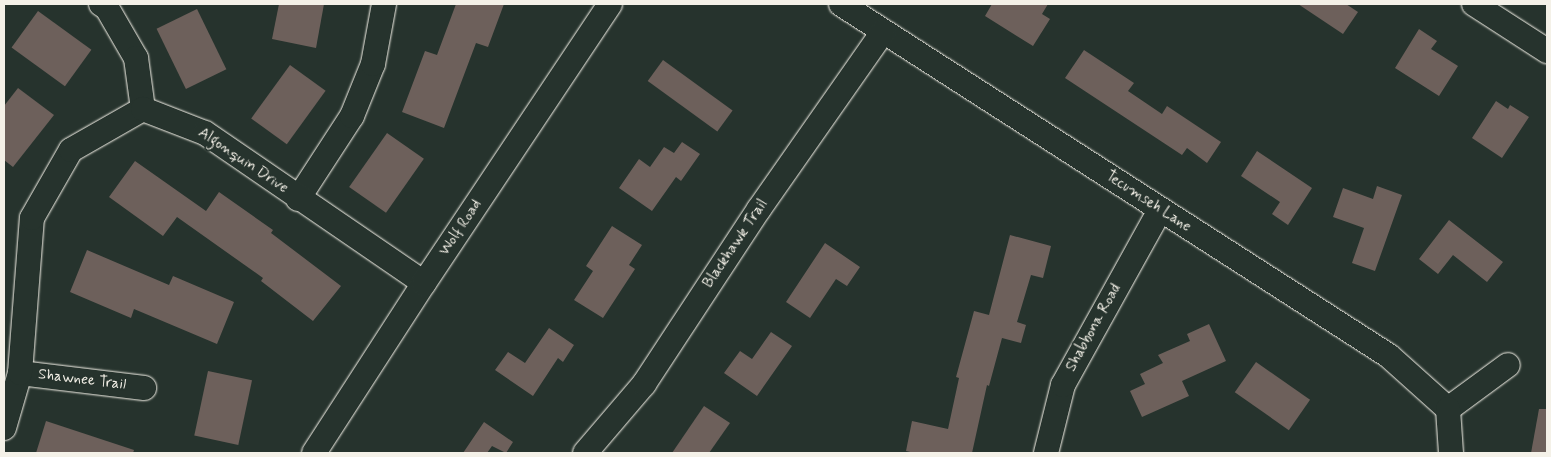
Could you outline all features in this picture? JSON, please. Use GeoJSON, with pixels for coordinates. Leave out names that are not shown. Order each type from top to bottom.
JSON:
{"type":"FeatureCollection","features":[{"type":"Feature","properties":{"kind":"street"},"geometry":{"type":"LineString","coordinates":[[4,428],[20,373],[32,218],[71,150],[143,109],[136,58],[107,8],[102,4]]}},
{"type":"Feature","properties":{"kind":"street"},"geometry":{"type":"LineString","coordinates":[[298,199],[352,116],[373,64],[384,4]]}},
{"type":"Feature","properties":{"kind":"street","name":"Wolf Road"},"geometry":{"type":"LineString","coordinates":[[317,452],[424,283],[610,4]]}},
{"type":"Feature","properties":{"kind":"street","name":"Tecumseh Lane"},"geometry":{"type":"LineString","coordinates":[[841,4],[1389,356],[1448,410]]}},
{"type":"Feature","properties":{"kind":"street"},"geometry":{"type":"LineString","coordinates":[[1474,4],[1547,51]]}},
{"type":"Feature","properties":{"kind":"street","name":"Blackhawk Trail"},"geometry":{"type":"LineString","coordinates":[[585,453],[644,384],[759,209],[883,32]]}},
{"type":"Feature","properties":{"kind":"street","name":"Algonquin Drive"},"geometry":{"type":"LineString","coordinates":[[143,109],[205,133],[298,199],[424,283]]}},
{"type":"Feature","properties":{"kind":"street","name":"Shabbona Road"},"geometry":{"type":"LineString","coordinates":[[1046,453],[1062,385],[1160,210]]}},
{"type":"Feature","properties":{"kind":"street"},"geometry":{"type":"LineString","coordinates":[[1451,453],[1448,410],[1508,365]]}},
{"type":"Feature","properties":{"kind":"street","name":"Shawnee Trail"},"geometry":{"type":"LineString","coordinates":[[20,373],[144,388]]}},
{"type":"Feature","properties":{"kind":"building"},"geometry":{"type":"Polygon","coordinates":[[[279,4],[324,4],[316,48],[272,39],[279,4]]]}},
{"type":"Feature","properties":{"kind":"building"},"geometry":{"type":"Polygon","coordinates":[[[456,4],[504,4],[488,47],[476,43],[444,128],[402,112],[425,51],[437,55],[456,4]]]}},
{"type":"Feature","properties":{"kind":"building"},"geometry":{"type":"Polygon","coordinates":[[[992,4],[1048,4],[1042,14],[1050,19],[1033,46],[985,16],[992,4]]]}},
{"type":"Feature","properties":{"kind":"building"},"geometry":{"type":"Polygon","coordinates":[[[1298,4],[1346,4],[1358,12],[1343,34],[1298,4]]]}},
{"type":"Feature","properties":{"kind":"building"},"geometry":{"type":"Polygon","coordinates":[[[197,9],[226,69],[186,89],[157,29],[197,9]]]}},
{"type":"Feature","properties":{"kind":"building"},"geometry":{"type":"Polygon","coordinates":[[[38,11],[91,50],[65,86],[12,47],[38,11]]]}},
{"type":"Feature","properties":{"kind":"building"},"geometry":{"type":"Polygon","coordinates":[[[1419,29],[1437,41],[1431,49],[1458,66],[1439,96],[1395,68],[1419,29]]]}},
{"type":"Feature","properties":{"kind":"building"},"geometry":{"type":"Polygon","coordinates":[[[1084,50],[1134,83],[1128,91],[1162,114],[1167,106],[1221,142],[1207,163],[1187,148],[1182,155],[1065,78],[1084,50]]]}},
{"type":"Feature","properties":{"kind":"building"},"geometry":{"type":"Polygon","coordinates":[[[663,60],[733,111],[717,132],[648,81],[663,60]]]}},
{"type":"Feature","properties":{"kind":"building"},"geometry":{"type":"Polygon","coordinates":[[[290,65],[326,91],[287,144],[251,118],[290,65]]]}},
{"type":"Feature","properties":{"kind":"building"},"geometry":{"type":"Polygon","coordinates":[[[18,88],[54,115],[13,167],[4,160],[4,106],[18,88]]]}},
{"type":"Feature","properties":{"kind":"building"},"geometry":{"type":"Polygon","coordinates":[[[1496,101],[1508,109],[1510,105],[1529,117],[1502,158],[1472,138],[1496,101]]]}},
{"type":"Feature","properties":{"kind":"building"},"geometry":{"type":"Polygon","coordinates":[[[387,133],[424,159],[386,213],[349,187],[387,133]]]}},
{"type":"Feature","properties":{"kind":"building"},"geometry":{"type":"Polygon","coordinates":[[[682,142],[700,154],[681,181],[676,177],[652,211],[619,188],[639,159],[650,167],[664,147],[674,153],[682,142]]]}},
{"type":"Feature","properties":{"kind":"building"},"geometry":{"type":"Polygon","coordinates":[[[1257,151],[1312,188],[1288,225],[1272,214],[1280,202],[1241,176],[1257,151]]]}},
{"type":"Feature","properties":{"kind":"building"},"geometry":{"type":"Polygon","coordinates":[[[135,161],[206,211],[219,192],[273,230],[271,233],[341,286],[313,321],[261,281],[263,278],[177,217],[163,236],[109,197],[135,161]]]}},
{"type":"Feature","properties":{"kind":"building"},"geometry":{"type":"Polygon","coordinates":[[[1377,186],[1402,195],[1375,271],[1352,263],[1364,228],[1333,217],[1343,188],[1373,199],[1377,186]]]}},
{"type":"Feature","properties":{"kind":"building"},"geometry":{"type":"Polygon","coordinates":[[[1449,220],[1503,262],[1487,282],[1453,255],[1438,274],[1419,259],[1449,220]]]}},
{"type":"Feature","properties":{"kind":"building"},"geometry":{"type":"Polygon","coordinates":[[[612,226],[642,245],[629,265],[635,269],[603,318],[574,300],[593,271],[586,266],[612,226]]]}},
{"type":"Feature","properties":{"kind":"building"},"geometry":{"type":"Polygon","coordinates":[[[1010,235],[1051,246],[1043,278],[1031,275],[1017,322],[1026,325],[1021,343],[1002,338],[989,386],[987,385],[972,453],[915,453],[906,451],[912,421],[948,429],[959,378],[956,377],[974,311],[989,315],[1010,235]]]}},
{"type":"Feature","properties":{"kind":"building"},"geometry":{"type":"Polygon","coordinates":[[[825,243],[860,267],[847,286],[836,279],[810,318],[786,302],[825,243]]]}},
{"type":"Feature","properties":{"kind":"building"},"geometry":{"type":"Polygon","coordinates":[[[87,250],[169,285],[173,276],[234,302],[217,344],[134,309],[131,318],[70,292],[87,250]]]}},
{"type":"Feature","properties":{"kind":"building"},"geometry":{"type":"Polygon","coordinates":[[[1209,324],[1226,361],[1182,381],[1189,396],[1142,417],[1130,391],[1145,384],[1140,374],[1163,363],[1158,355],[1190,341],[1187,334],[1209,324]]]}},
{"type":"Feature","properties":{"kind":"building"},"geometry":{"type":"Polygon","coordinates":[[[549,328],[574,345],[563,362],[558,358],[533,396],[495,370],[508,352],[525,363],[549,328]]]}},
{"type":"Feature","properties":{"kind":"building"},"geometry":{"type":"Polygon","coordinates":[[[771,332],[792,346],[757,396],[724,373],[740,351],[752,359],[771,332]]]}},
{"type":"Feature","properties":{"kind":"building"},"geometry":{"type":"Polygon","coordinates":[[[1256,362],[1310,400],[1289,430],[1235,392],[1256,362]]]}},
{"type":"Feature","properties":{"kind":"building"},"geometry":{"type":"Polygon","coordinates":[[[208,371],[252,380],[238,445],[194,436],[208,371]]]}},
{"type":"Feature","properties":{"kind":"building"},"geometry":{"type":"Polygon","coordinates":[[[704,406],[730,423],[709,453],[672,453],[704,406]]]}},
{"type":"Feature","properties":{"kind":"building"},"geometry":{"type":"Polygon","coordinates":[[[1539,409],[1547,409],[1547,453],[1531,453],[1539,409]]]}},
{"type":"Feature","properties":{"kind":"building"},"geometry":{"type":"Polygon","coordinates":[[[46,421],[134,450],[133,453],[36,453],[46,421]]]}},
{"type":"Feature","properties":{"kind":"building"},"geometry":{"type":"Polygon","coordinates":[[[484,422],[513,442],[506,453],[492,446],[487,453],[463,453],[484,422]]]}}]}
